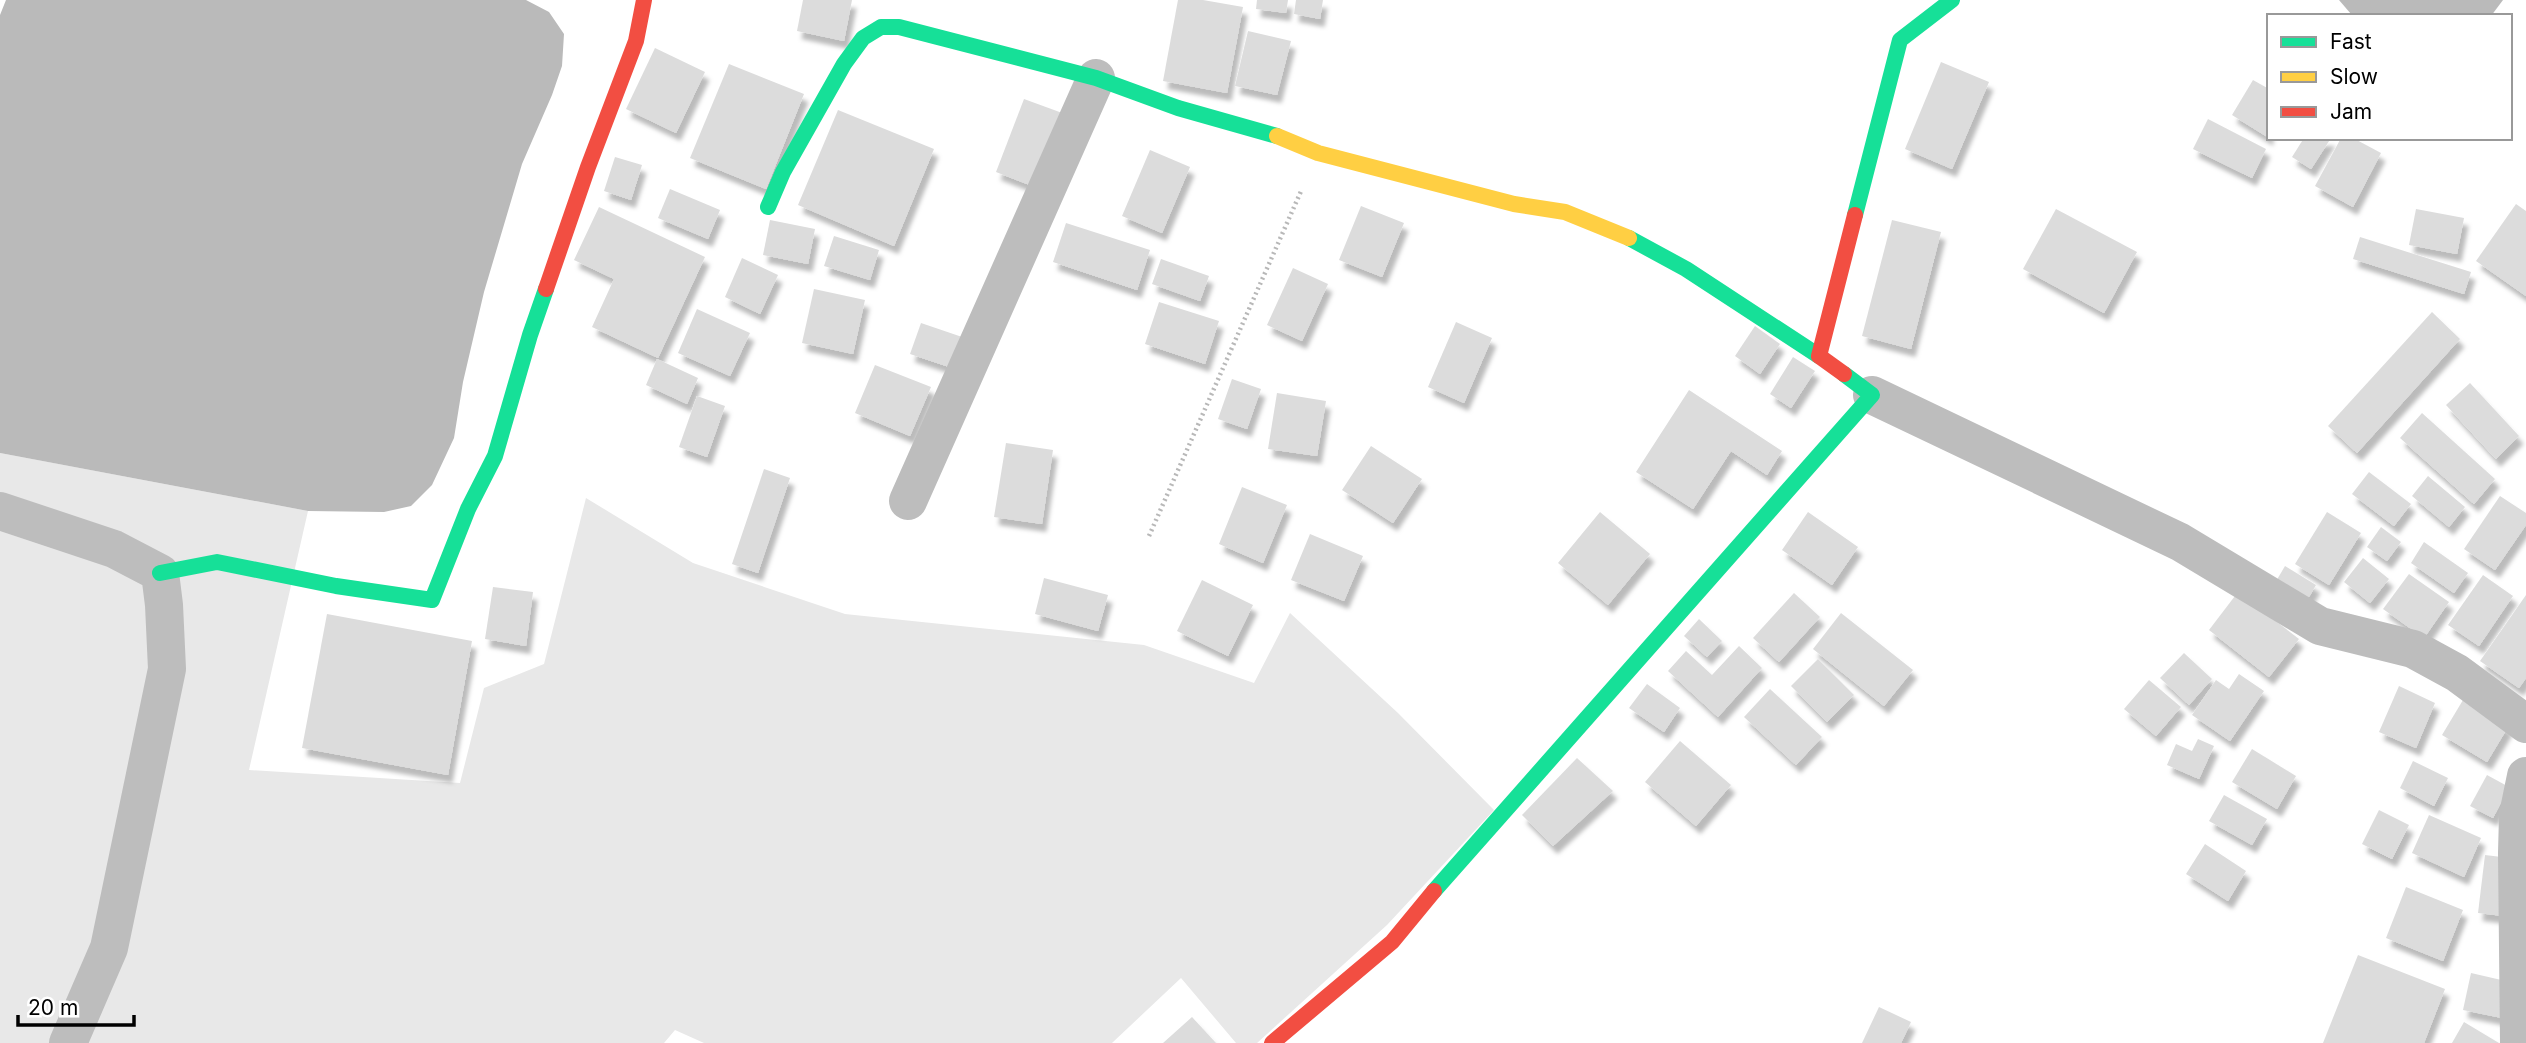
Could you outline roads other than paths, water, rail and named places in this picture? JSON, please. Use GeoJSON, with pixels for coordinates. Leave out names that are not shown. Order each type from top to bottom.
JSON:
{"type":"FeatureCollection","features":[{"type":"Feature","properties":{"kind":"street"},"geometry":{"type":"LineString","coordinates":[[0,511],[114,549],[160,573],[217,562],[337,586],[432,600],[468,509],[495,456],[534,322],[588,167],[636,41],[644,0]]}},
{"type":"Feature","properties":{"kind":"street"},"geometry":{"type":"LineString","coordinates":[[1819,356],[1900,40],[1952,0]]}},
{"type":"Feature","properties":{"kind":"street"},"geometry":{"type":"LineString","coordinates":[[768,208],[783,172],[844,64],[863,38],[881,27],[899,27],[1096,78],[1178,108],[1281,137],[1318,153],[1514,204],[1565,212],[1616,231],[1686,269],[1819,356],[1872,396],[2180,542],[2320,626],[2413,649],[2457,673],[2526,724]]}},
{"type":"Feature","properties":{"kind":"street"},"geometry":{"type":"LineString","coordinates":[[908,500],[1096,78]]}},
{"type":"Feature","properties":{"kind":"street"},"geometry":{"type":"LineString","coordinates":[[1272,1043],[1392,942],[1469,850],[1872,396]]}},
{"type":"Feature","properties":{"kind":"street"},"geometry":{"type":"LineString","coordinates":[[68,1043],[109,948],[167,669],[160,573]]}},
{"type":"Feature","properties":{"kind":"street"},"geometry":{"type":"LineString","coordinates":[[2519,1043],[2517,853],[2518,815],[2526,776]]}}]}
